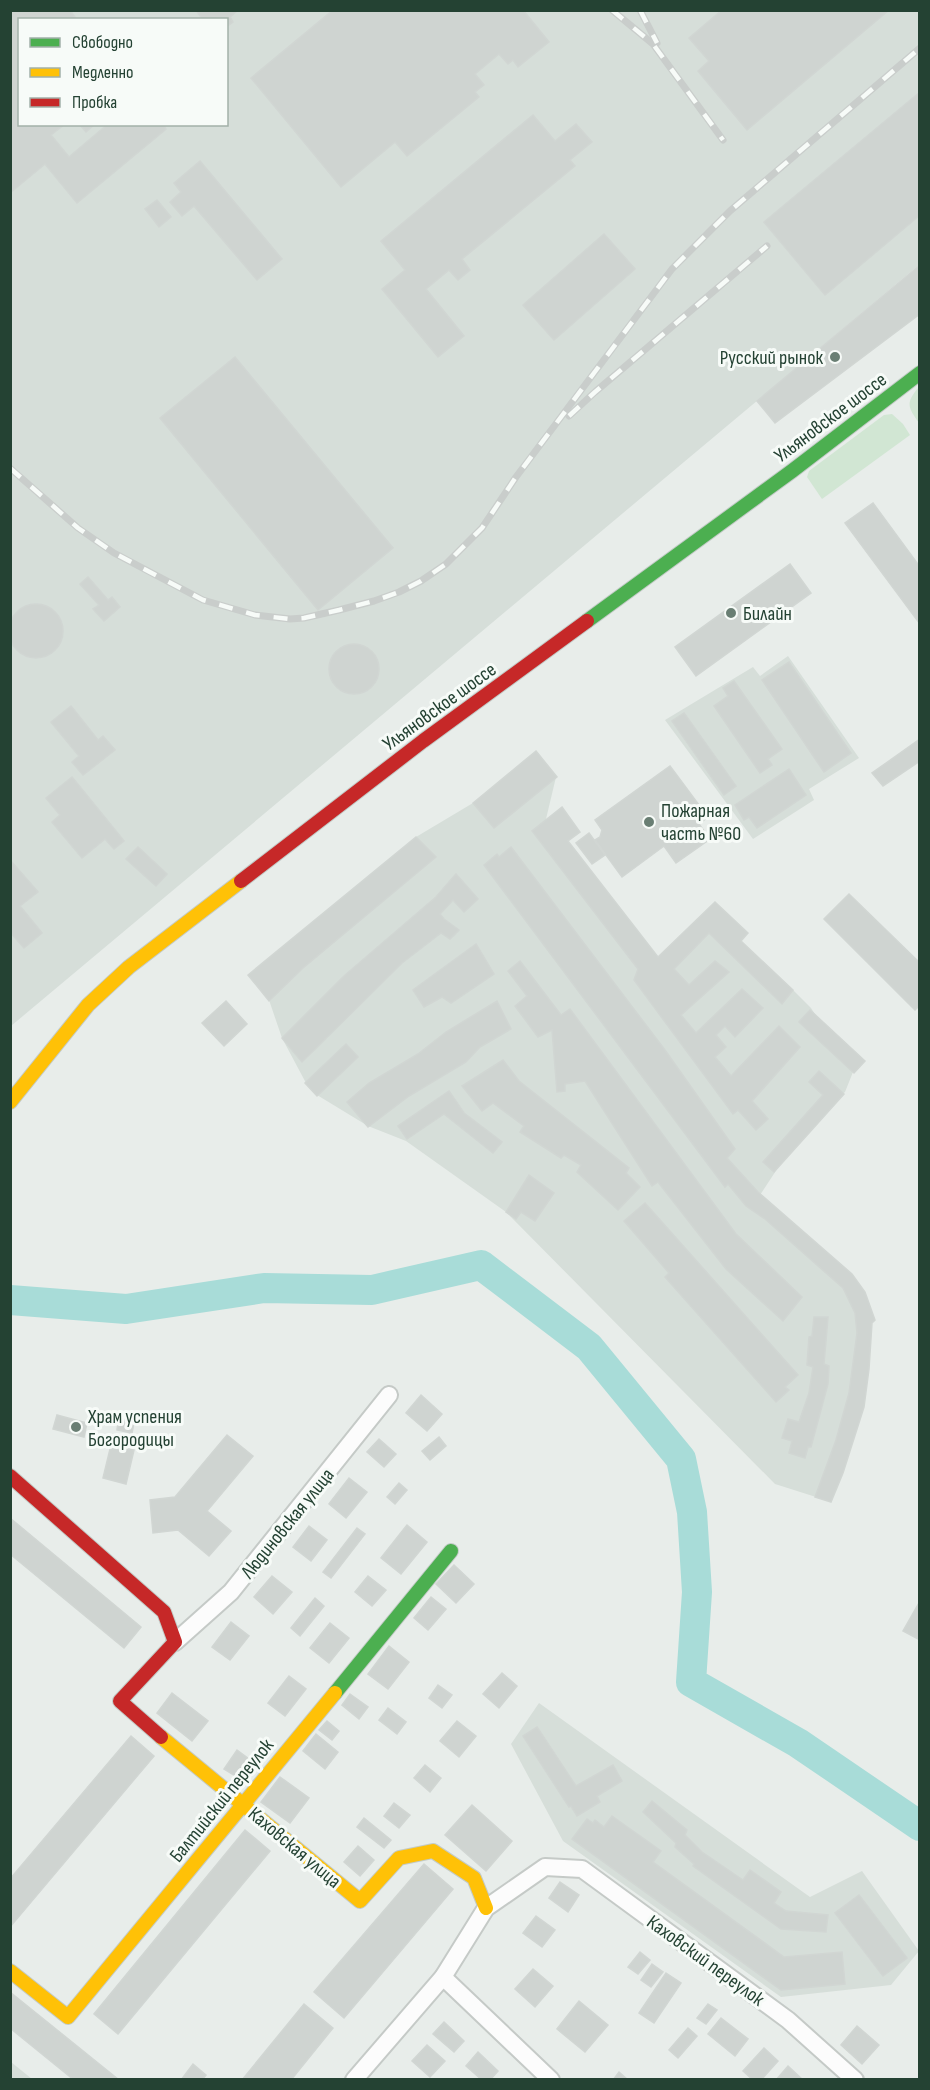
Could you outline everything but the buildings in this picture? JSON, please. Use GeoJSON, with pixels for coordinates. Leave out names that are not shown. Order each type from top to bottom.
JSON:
{"type":"FeatureCollection","features":[{"type":"Feature","properties":{"kind":"street","name":"Ульяновское шоссе"},"geometry":{"type":"LineString","coordinates":[[10,1102],[88,1005],[129,967],[423,741],[792,471],[920,373]]}},
{"type":"Feature","properties":{"kind":"street","name":"Людиновская улица"},"geometry":{"type":"LineString","coordinates":[[175,1642],[231,1593],[389,1395]]}},
{"type":"Feature","properties":{"kind":"street"},"geometry":{"type":"LineString","coordinates":[[10,1476],[164,1612],[175,1642]]}},
{"type":"Feature","properties":{"kind":"street","name":"Балтийский переулок"},"geometry":{"type":"LineString","coordinates":[[10,1971],[68,2017],[451,1551]]}},
{"type":"Feature","properties":{"kind":"street","name":"Каховская улица"},"geometry":{"type":"LineString","coordinates":[[175,1642],[120,1701],[132,1713],[360,1901],[399,1858],[433,1851],[474,1878],[486,1908]]}},
{"type":"Feature","properties":{"kind":"street","name":"Каховский переулок"},"geometry":{"type":"LineString","coordinates":[[486,1908],[545,1867],[582,1869],[788,2020],[855,2079]]}},
{"type":"Feature","properties":{"kind":"street"},"geometry":{"type":"LineString","coordinates":[[354,2079],[443,1977],[486,1908]]}},
{"type":"Feature","properties":{"kind":"street"},"geometry":{"type":"LineString","coordinates":[[443,1977],[551,2079]]}},
{"type":"Feature","properties":{"kind":"shaded area"},"geometry":{"type":"Polygon","coordinates":[[[11,11],[919,11],[919,265],[11,1026],[11,11]]]}},
{"type":"Feature","properties":{"kind":"shaded area"},"geometry":{"type":"Polygon","coordinates":[[[788,656],[859,758],[809,789],[814,800],[753,839],[665,720],[753,667],[760,676],[788,656]]]}},
{"type":"Feature","properties":{"kind":"shaded area"},"geometry":{"type":"Polygon","coordinates":[[[556,777],[546,819],[554,842],[656,969],[707,924],[750,962],[793,990],[811,1008],[853,1072],[845,1092],[812,1116],[760,1195],[852,1289],[866,1325],[860,1391],[816,1497],[775,1484],[506,1212],[406,1141],[368,1126],[317,1095],[306,1083],[282,1038],[269,1000],[416,837],[473,803],[556,777]]]}},
{"type":"Feature","properties":{"kind":"shaded area"},"geometry":{"type":"Polygon","coordinates":[[[539,1703],[810,1897],[862,1871],[919,1951],[891,1985],[781,1997],[563,1841],[511,1744],[539,1703]]]}},
{"type":"Feature","properties":{"kind":"shaded area"},"geometry":{"type":"Polygon","coordinates":[[[11,2062],[32,2079],[11,2079],[11,2062]]]}},
{"type":"Feature","properties":{"kind":"green space"},"geometry":{"type":"Polygon","coordinates":[[[919,387],[919,423],[910,409],[910,401],[919,387]]]}},
{"type":"Feature","properties":{"kind":"green space"},"geometry":{"type":"Polygon","coordinates":[[[892,414],[903,424],[910,435],[822,499],[807,477],[809,471],[884,415],[892,414]]]}},
{"type":"Feature","properties":{"kind":"waterway"},"geometry":{"type":"LineString","coordinates":[[10,1300],[126,1309],[264,1288],[372,1290],[481,1265],[589,1347],[681,1459],[692,1512],[697,1592],[691,1682],[798,1743],[920,1826]]}},
{"type":"Feature","properties":{"kind":"railway"},"geometry":{"type":"LineString","coordinates":[[612,10],[653,44],[723,140]]}},
{"type":"Feature","properties":{"kind":"railway"},"geometry":{"type":"LineString","coordinates":[[640,10],[657,43]]}},
{"type":"Feature","properties":{"kind":"railway"},"geometry":{"type":"LineString","coordinates":[[10,468],[78,528],[114,553],[203,600],[255,615],[290,619],[339,610],[399,592],[421,581],[446,564],[482,528],[516,477],[672,269],[730,211],[920,48]]}},
{"type":"Feature","properties":{"kind":"railway"},"geometry":{"type":"LineString","coordinates":[[569,416],[767,246]]}},
{"type":"Feature","properties":{"kind":"traffic: fast"},"geometry":{"type":"LineString","coordinates":[[587,621],[792,471],[920,373]]}},
{"type":"Feature","properties":{"kind":"traffic: fast"},"geometry":{"type":"LineString","coordinates":[[335,1693],[451,1551]]}},
{"type":"Feature","properties":{"kind":"traffic: slow"},"geometry":{"type":"LineString","coordinates":[[10,1102],[88,1005],[129,967],[241,881]]}},
{"type":"Feature","properties":{"kind":"traffic: slow"},"geometry":{"type":"LineString","coordinates":[[10,1971],[68,2017],[335,1693]]}},
{"type":"Feature","properties":{"kind":"traffic: slow"},"geometry":{"type":"LineString","coordinates":[[161,1737],[360,1901],[399,1858],[433,1851],[474,1878],[486,1908]]}},
{"type":"Feature","properties":{"kind":"traffic: jam"},"geometry":{"type":"LineString","coordinates":[[241,881],[423,741],[587,621]]}},
{"type":"Feature","properties":{"kind":"traffic: jam"},"geometry":{"type":"LineString","coordinates":[[10,1476],[164,1612],[175,1642],[120,1701],[161,1737]]}},
{"type":"Feature","properties":{"kind":"place","name":"Русский рынок"},"geometry":{"type":"Point","coordinates":[835,357]}},
{"type":"Feature","properties":{"kind":"place","name":"Билайн"},"geometry":{"type":"Point","coordinates":[731,613]}},
{"type":"Feature","properties":{"kind":"place","name":"Пожарная часть №60"},"geometry":{"type":"Point","coordinates":[649,822]}},
{"type":"Feature","properties":{"kind":"place","name":"Храм успения Богородицы"},"geometry":{"type":"Point","coordinates":[76,1427]}}]}
